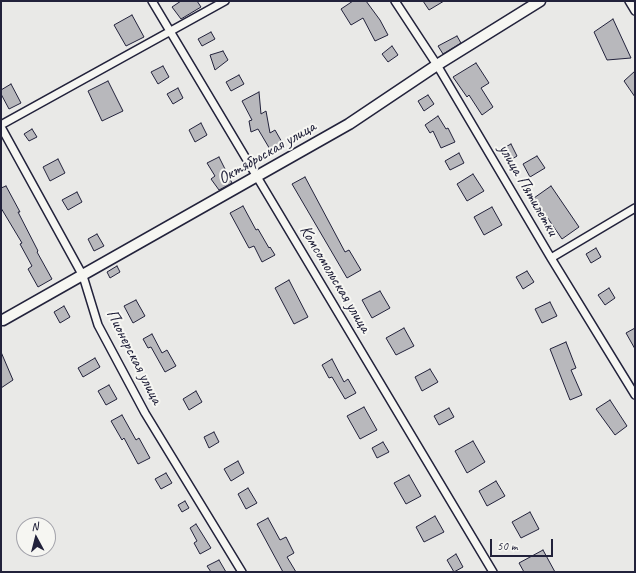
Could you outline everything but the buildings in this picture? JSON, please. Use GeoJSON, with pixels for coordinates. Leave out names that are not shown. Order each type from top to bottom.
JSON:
{"type":"FeatureCollection","features":[{"type":"Feature","properties":{"kind":"street","name":"Комсомольская улица"},"geometry":{"type":"LineString","coordinates":[[152,1],[493,572]]}},
{"type":"Feature","properties":{"kind":"street"},"geometry":{"type":"LineString","coordinates":[[1,126],[225,1]]}},
{"type":"Feature","properties":{"kind":"street","name":"улица Пятилетки"},"geometry":{"type":"LineString","coordinates":[[394,1],[437,65],[550,258],[635,394]]}},
{"type":"Feature","properties":{"kind":"street","name":"Октябрьская улица"},"geometry":{"type":"LineString","coordinates":[[3,320],[257,178],[350,124],[437,65],[540,1]]}},
{"type":"Feature","properties":{"kind":"street"},"geometry":{"type":"LineString","coordinates":[[629,1],[635,11]]}},
{"type":"Feature","properties":{"kind":"street","name":"Пионерская улица"},"geometry":{"type":"LineString","coordinates":[[1,126],[83,276],[98,325],[145,413],[242,572]]}},
{"type":"Feature","properties":{"kind":"street"},"geometry":{"type":"LineString","coordinates":[[550,258],[635,208]]}}]}
